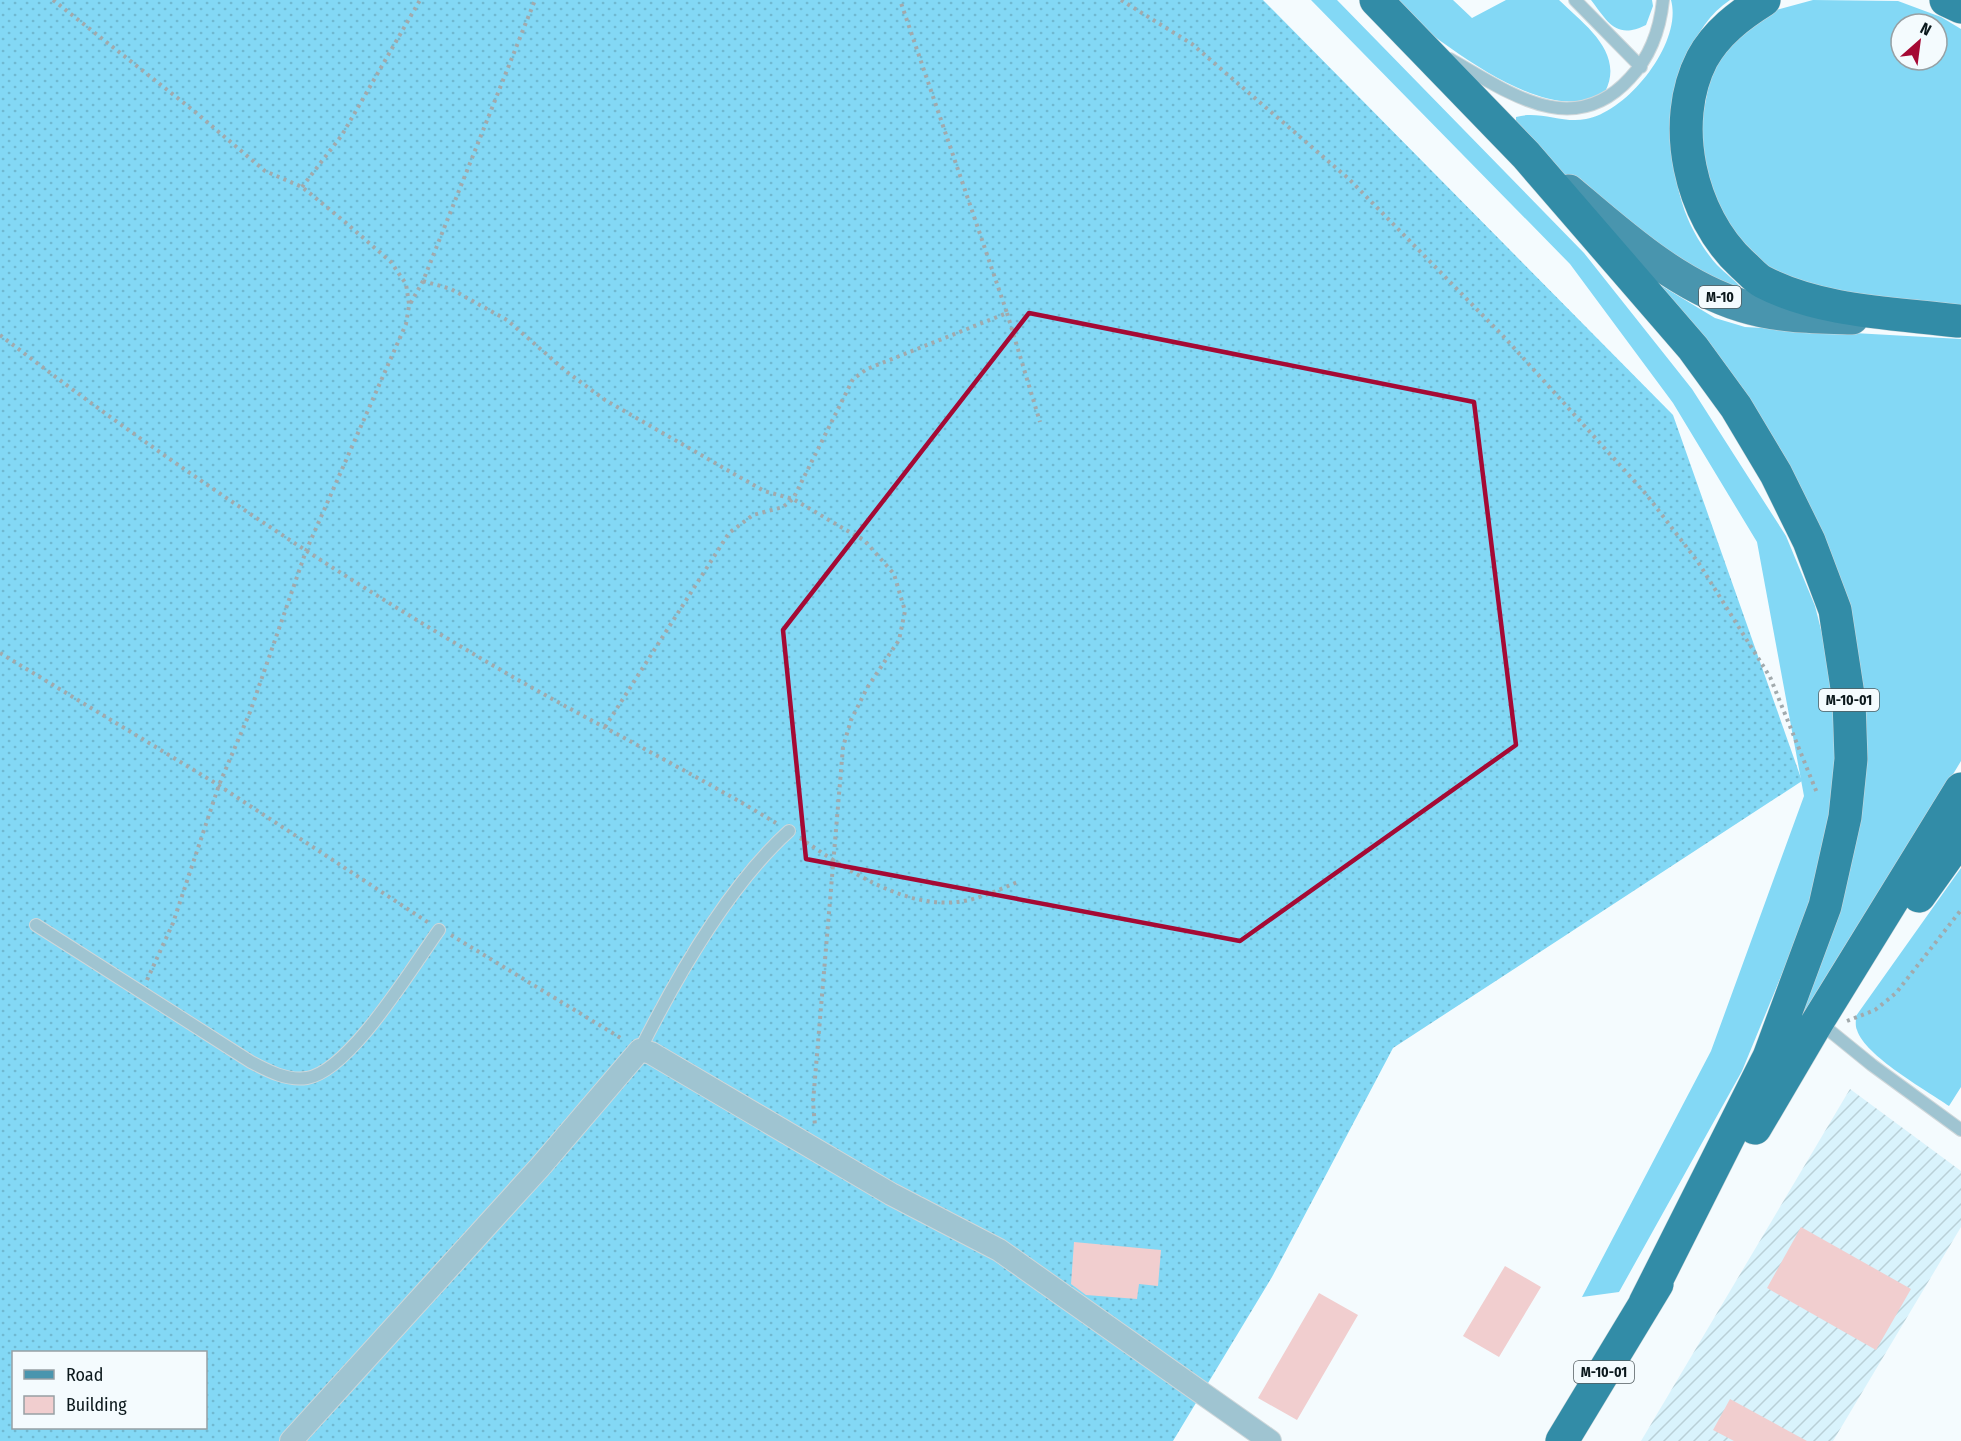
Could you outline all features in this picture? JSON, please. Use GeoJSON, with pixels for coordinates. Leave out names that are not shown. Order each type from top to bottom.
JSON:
{"type":"FeatureCollection","features":[{"type":"Feature","properties":{"kind":"highway","name":"М-10"},"geometry":{"type":"LineString","coordinates":[[1376,0],[1526,154]]}},
{"type":"Feature","properties":{"kind":"highway"},"geometry":{"type":"LineString","coordinates":[[1764,0],[1722,31],[1702,59],[1688,103],[1686,141],[1693,177],[1719,239],[1760,281],[1806,299],[1959,321]]}},
{"type":"Feature","properties":{"kind":"highway"},"geometry":{"type":"LineString","coordinates":[[1946,0],[1961,8]]}},
{"type":"Feature","properties":{"kind":"highway","name":"М-10-01"},"geometry":{"type":"LineString","coordinates":[[1526,154],[1693,348],[1736,407],[1776,474],[1809,541],[1834,610],[1849,701],[1851,759],[1845,817],[1825,906],[1768,1057],[1645,1303]]}},
{"type":"Feature","properties":{"kind":"highway","name":"М-10-01"},"geometry":{"type":"LineString","coordinates":[[1826,1028],[1961,789]]}},
{"type":"Feature","properties":{"kind":"highway","name":"М-10-01"},"geometry":{"type":"LineString","coordinates":[[1562,1441],[1645,1303],[1768,1109],[1961,837]]}},
{"type":"Feature","properties":{"kind":"main road","name":"М-10"},"geometry":{"type":"LineString","coordinates":[[1526,154],[1644,251],[1682,278],[1733,302],[1768,312],[1801,316],[1959,321]]}},
{"type":"Feature","properties":{"kind":"street"},"geometry":{"type":"LineString","coordinates":[[291,1441],[540,1167],[640,1050],[651,1053],[891,1194],[999,1250],[1270,1441]]}},
{"type":"Feature","properties":{"kind":"lane"},"geometry":{"type":"LineString","coordinates":[[1575,0],[1641,67]]}},
{"type":"Feature","properties":{"kind":"lane"},"geometry":{"type":"LineString","coordinates":[[1414,40],[1518,97],[1546,107],[1568,110],[1589,106],[1609,98],[1641,67],[1661,19],[1663,0]]}},
{"type":"Feature","properties":{"kind":"lane"},"geometry":{"type":"LineString","coordinates":[[640,1050],[677,977],[768,849],[789,831]]}},
{"type":"Feature","properties":{"kind":"lane"},"geometry":{"type":"LineString","coordinates":[[36,925],[251,1062],[283,1076],[308,1078],[330,1068],[352,1050],[439,930]]}},
{"type":"Feature","properties":{"kind":"lane"},"geometry":{"type":"LineString","coordinates":[[1826,1028],[1961,1130]]}},
{"type":"Feature","properties":{"kind":"path"},"geometry":{"type":"LineString","coordinates":[[53,0],[185,104],[265,171],[302,187],[391,262],[406,284],[409,306],[406,324],[306,551],[250,712],[219,785],[173,924],[141,992]]}},
{"type":"Feature","properties":{"kind":"path"},"geometry":{"type":"LineString","coordinates":[[302,187],[342,135],[420,0]]}},
{"type":"Feature","properties":{"kind":"path"},"geometry":{"type":"LineString","coordinates":[[409,306],[423,281],[535,0]]}},
{"type":"Feature","properties":{"kind":"path"},"geometry":{"type":"LineString","coordinates":[[900,0],[1007,314],[1040,422]]}},
{"type":"Feature","properties":{"kind":"path"},"geometry":{"type":"LineString","coordinates":[[1121,0],[1192,44],[1348,179],[1506,339],[1646,494],[1698,562],[1770,678],[1817,793]]}},
{"type":"Feature","properties":{"kind":"path"},"geometry":{"type":"LineString","coordinates":[[423,281],[451,289],[507,320],[567,372],[605,400],[764,491],[794,499],[865,541],[894,574],[905,611],[899,640],[867,688],[851,720],[843,747],[813,1102],[817,1150]]}},
{"type":"Feature","properties":{"kind":"path"},"geometry":{"type":"LineString","coordinates":[[605,727],[729,532],[753,515],[783,507],[794,499],[853,379],[867,369],[1007,314]]}},
{"type":"Feature","properties":{"kind":"path"},"geometry":{"type":"LineString","coordinates":[[0,335],[172,463],[306,551],[506,673],[789,831],[833,860],[887,888],[920,900],[946,903],[968,901],[1020,881]]}},
{"type":"Feature","properties":{"kind":"path"},"geometry":{"type":"LineString","coordinates":[[0,653],[219,785]]}},
{"type":"Feature","properties":{"kind":"path"},"geometry":{"type":"LineString","coordinates":[[1826,1028],[1875,1010],[1896,993],[1961,910]]}},
{"type":"Feature","properties":{"kind":"highlighted area"},"geometry":{"type":"Polygon","coordinates":[[[1029,313],[1474,402],[1516,745],[1240,941],[806,859],[783,630],[1029,313]]]}},
{"type":"Feature","properties":{"kind":"shaded area"},"geometry":{"type":"Polygon","coordinates":[[[0,0],[1263,0],[1673,415],[1802,781],[1393,1048],[1272,1277],[1173,1441],[0,1441],[0,0]]]}},
{"type":"Feature","properties":{"kind":"shaded area"},"geometry":{"type":"Polygon","coordinates":[[[1311,0],[1337,0],[1584,253],[1692,389],[1786,536],[1815,606],[1832,673],[1836,747],[1832,816],[1812,901],[1742,1071],[1619,1292],[1582,1297],[1711,1051],[1804,796],[1757,542],[1673,403],[1570,264],[1311,0]]]}},
{"type":"Feature","properties":{"kind":"shaded area"},"geometry":{"type":"Polygon","coordinates":[[[1390,0],[1453,0],[1472,18],[1506,0],[1559,0],[1590,30],[1606,52],[1610,65],[1610,78],[1605,92],[1578,101],[1556,100],[1531,94],[1478,67],[1428,32],[1390,0]]]}},
{"type":"Feature","properties":{"kind":"shaded area"},"geometry":{"type":"Polygon","coordinates":[[[1591,0],[1652,0],[1653,6],[1646,25],[1627,31],[1608,22],[1591,0]]]}},
{"type":"Feature","properties":{"kind":"shaded area"},"geometry":{"type":"Polygon","coordinates":[[[1671,0],[1730,0],[1710,18],[1694,42],[1683,70],[1676,101],[1675,165],[1680,194],[1688,219],[1701,244],[1720,268],[1744,291],[1711,280],[1588,196],[1531,145],[1516,128],[1516,117],[1533,115],[1569,120],[1586,119],[1602,114],[1618,104],[1634,90],[1660,55],[1669,36],[1672,17],[1671,0]]]}},
{"type":"Feature","properties":{"kind":"shaded area"},"geometry":{"type":"Polygon","coordinates":[[[1813,0],[1898,1],[1928,12],[1889,12],[1889,72],[1949,72],[1949,22],[1961,29],[1961,305],[1818,293],[1746,262],[1695,154],[1713,64],[1727,43],[1776,10],[1813,0]]]}},
{"type":"Feature","properties":{"kind":"shaded area"},"geometry":{"type":"Polygon","coordinates":[[[1647,277],[1715,318],[1745,327],[1961,339],[1961,761],[1766,1085],[1838,907],[1842,601],[1647,277]]]}},
{"type":"Feature","properties":{"kind":"shaded area"},"geometry":{"type":"Polygon","coordinates":[[[1961,868],[1961,1087],[1949,1106],[1897,1072],[1872,1051],[1857,1030],[1856,1016],[1961,868]]]}},
{"type":"Feature","properties":{"kind":"shaded area"},"geometry":{"type":"Polygon","coordinates":[[[1850,1089],[1961,1171],[1961,1227],[1833,1441],[1641,1441],[1850,1089]]]}},
{"type":"Feature","properties":{"kind":"building"},"geometry":{"type":"Polygon","coordinates":[[[1801,1227],[1911,1289],[1876,1350],[1767,1288],[1801,1227]]]}},
{"type":"Feature","properties":{"kind":"building"},"geometry":{"type":"Polygon","coordinates":[[[1074,1242],[1161,1250],[1158,1286],[1139,1284],[1137,1299],[1086,1295],[1071,1284],[1074,1242]]]}},
{"type":"Feature","properties":{"kind":"building"},"geometry":{"type":"Polygon","coordinates":[[[1505,1266],[1541,1287],[1499,1357],[1463,1336],[1505,1266]]]}},
{"type":"Feature","properties":{"kind":"building"},"geometry":{"type":"Polygon","coordinates":[[[1319,1293],[1358,1315],[1297,1420],[1258,1398],[1319,1293]]]}},
{"type":"Feature","properties":{"kind":"building"},"geometry":{"type":"Polygon","coordinates":[[[1730,1399],[1807,1441],[1734,1441],[1713,1430],[1730,1399]]]}}]}
